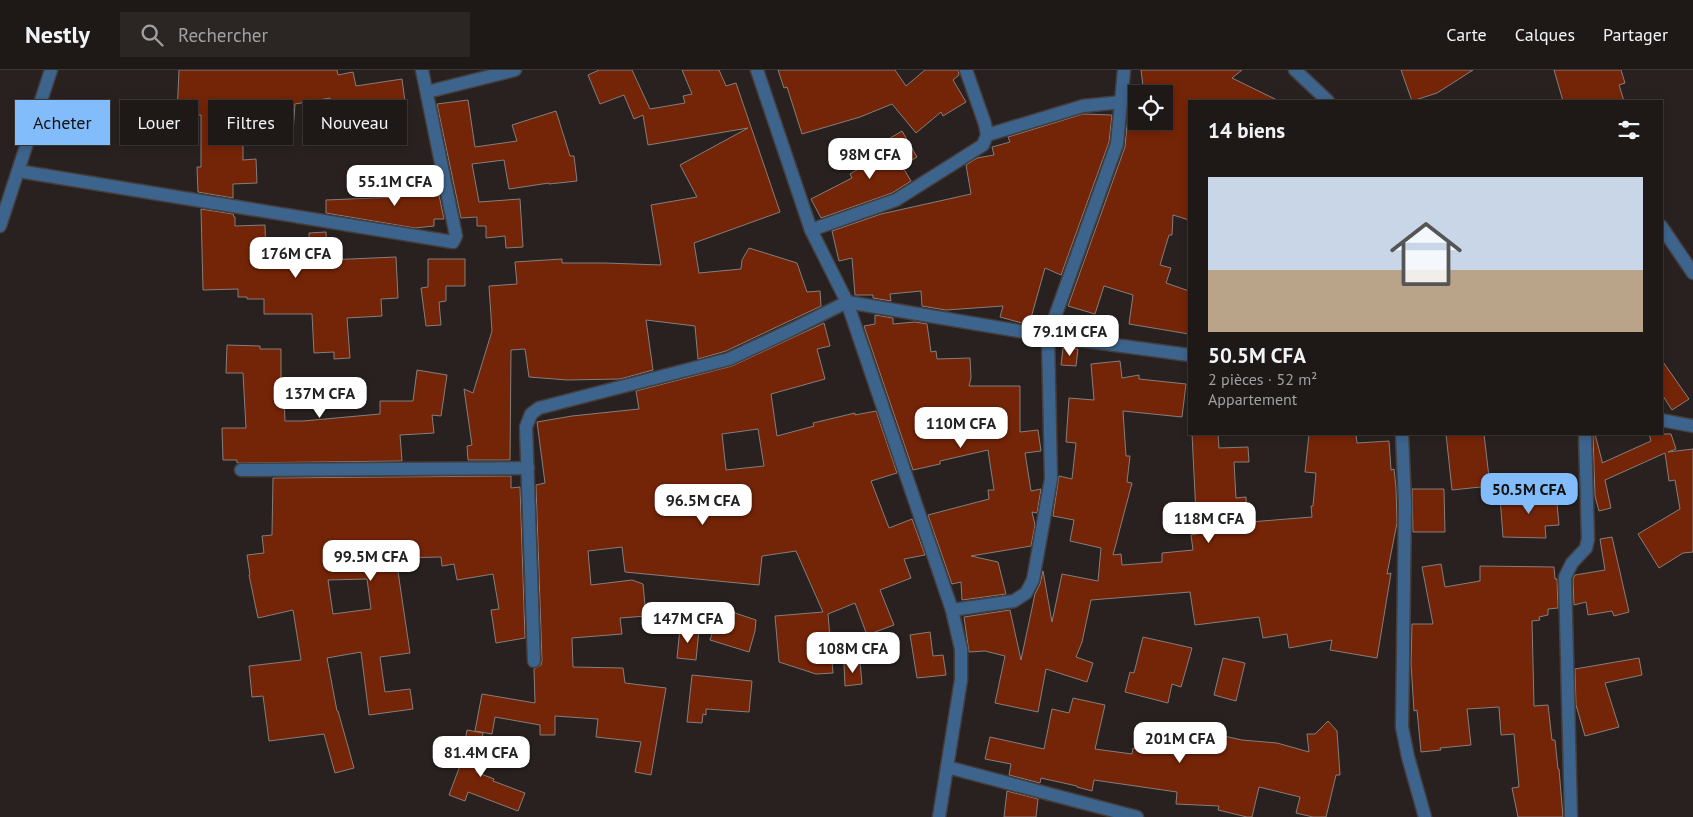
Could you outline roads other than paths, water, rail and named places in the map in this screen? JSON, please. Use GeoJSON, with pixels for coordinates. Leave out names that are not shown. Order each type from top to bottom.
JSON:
{"type":"FeatureCollection","features":[{"type":"Feature","properties":{"kind":"street"},"geometry":{"type":"LineString","coordinates":[[0,226],[6,185],[18,171],[51,70]]}},
{"type":"Feature","properties":{"kind":"street"},"geometry":{"type":"LineString","coordinates":[[18,171],[453,242],[456,236],[422,70]]}},
{"type":"Feature","properties":{"kind":"street"},"geometry":{"type":"LineString","coordinates":[[427,92],[515,70]]}},
{"type":"Feature","properties":{"kind":"street"},"geometry":{"type":"LineString","coordinates":[[757,70],[812,230],[847,302],[952,610],[961,649],[961,680],[939,817]]}},
{"type":"Feature","properties":{"kind":"street"},"geometry":{"type":"LineString","coordinates":[[812,230],[896,200],[983,145],[987,135],[985,124],[966,70]]}},
{"type":"Feature","properties":{"kind":"street"},"geometry":{"type":"LineString","coordinates":[[952,610],[1014,601],[1026,594],[1032,580],[1051,480],[1048,336],[1118,144],[1124,70]]}},
{"type":"Feature","properties":{"kind":"street"},"geometry":{"type":"LineString","coordinates":[[1295,70],[1327,100]]}},
{"type":"Feature","properties":{"kind":"street"},"geometry":{"type":"LineString","coordinates":[[987,135],[1083,106],[1122,102]]}},
{"type":"Feature","properties":{"kind":"street"},"geometry":{"type":"LineString","coordinates":[[1663,229],[1693,273]]}},
{"type":"Feature","properties":{"kind":"street"},"geometry":{"type":"LineString","coordinates":[[534,661],[526,427],[531,414],[539,408],[729,359],[847,302],[1048,336],[1188,355]]}},
{"type":"Feature","properties":{"kind":"street"},"geometry":{"type":"LineString","coordinates":[[1663,420],[1693,426]]}},
{"type":"Feature","properties":{"kind":"street"},"geometry":{"type":"LineString","coordinates":[[1402,435],[1405,504],[1402,727],[1425,817]]}},
{"type":"Feature","properties":{"kind":"street"},"geometry":{"type":"LineString","coordinates":[[1571,817],[1564,577],[1572,563],[1586,548],[1588,539],[1585,435]]}},
{"type":"Feature","properties":{"kind":"street"},"geometry":{"type":"LineString","coordinates":[[241,470],[528,468]]}},
{"type":"Feature","properties":{"kind":"street"},"geometry":{"type":"LineString","coordinates":[[947,767],[1137,817]]}}]}
